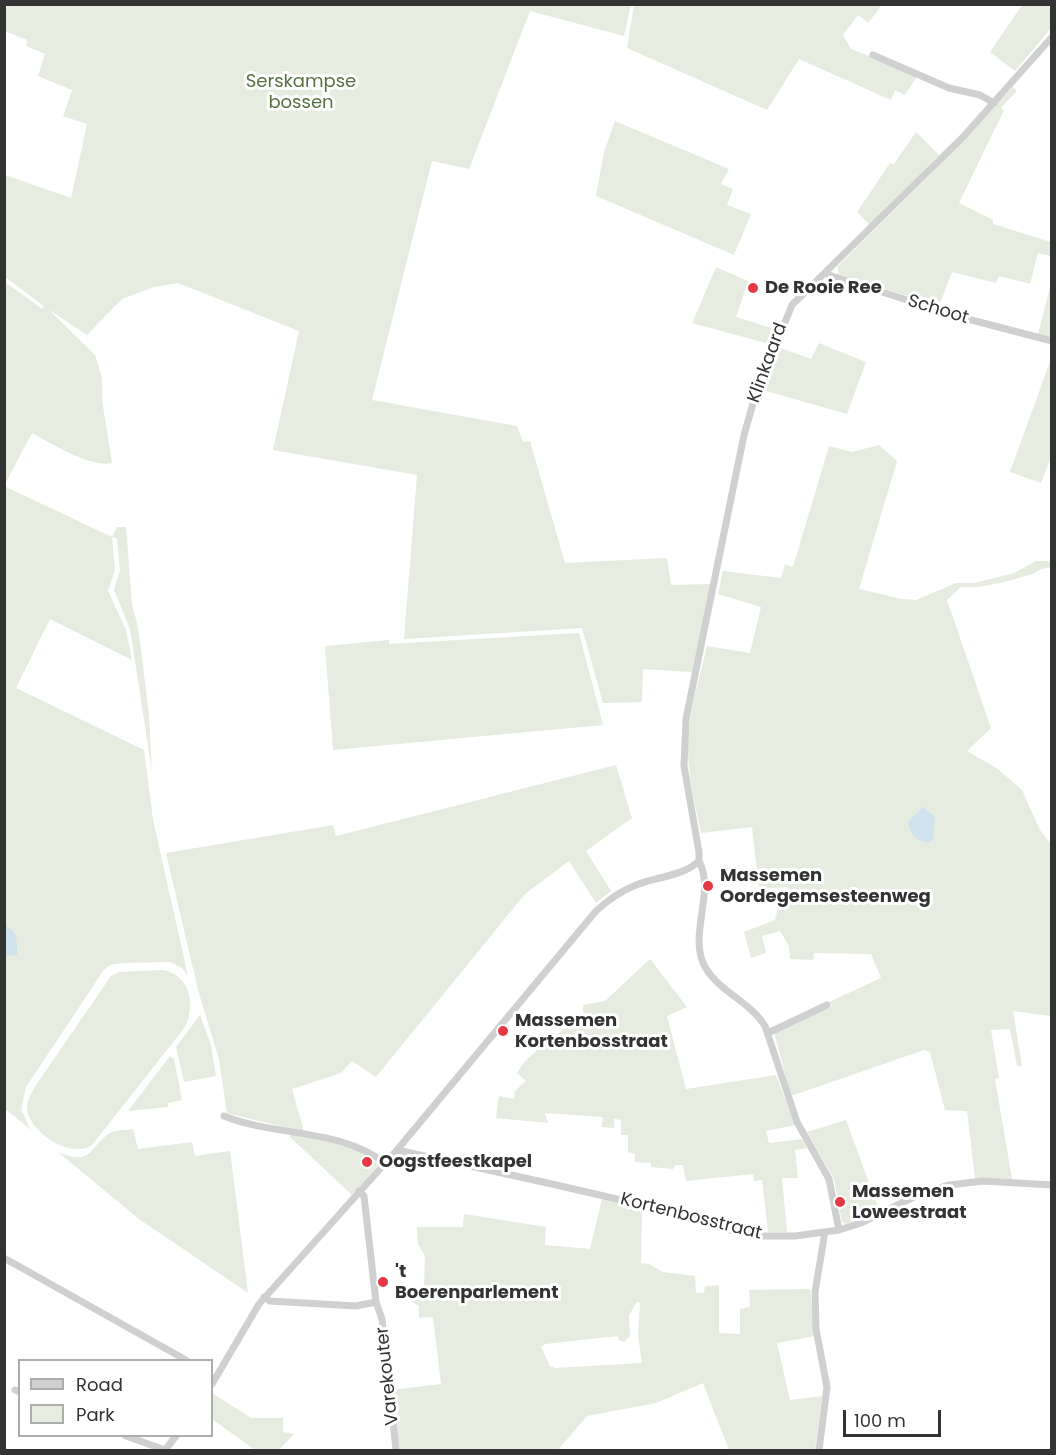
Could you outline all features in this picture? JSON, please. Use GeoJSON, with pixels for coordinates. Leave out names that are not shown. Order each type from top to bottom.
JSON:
{"type":"FeatureCollection","features":[{"type":"Feature","properties":{"kind":"street","name":"Klinkaard"},"geometry":{"type":"LineString","coordinates":[[839,1230],[830,1179],[797,1122],[768,1033],[757,1014],[720,984],[704,964],[700,951],[699,934],[703,871],[699,861],[683,744],[744,435],[756,393],[787,314],[797,299],[826,274],[994,103],[1052,37]]}},
{"type":"Feature","properties":{"kind":"street"},"geometry":{"type":"LineString","coordinates":[[873,55],[949,88],[980,95],[994,103]]}},
{"type":"Feature","properties":{"kind":"street","name":"Schoot"},"geometry":{"type":"LineString","coordinates":[[826,274],[848,283],[960,317],[1052,341]]}},
{"type":"Feature","properties":{"kind":"street"},"geometry":{"type":"LineString","coordinates":[[214,1376],[264,1297],[397,1150],[604,904],[635,885],[690,868],[699,861]]}},
{"type":"Feature","properties":{"kind":"street"},"geometry":{"type":"LineString","coordinates":[[768,1033],[827,1005]]}},
{"type":"Feature","properties":{"kind":"street"},"geometry":{"type":"LineString","coordinates":[[224,1116],[352,1145],[373,1154],[385,1163]]}},
{"type":"Feature","properties":{"kind":"street","name":"Kortenbosstraat"},"geometry":{"type":"LineString","coordinates":[[397,1150],[664,1210],[733,1231],[765,1236],[839,1230],[861,1223],[922,1193],[949,1185],[983,1181],[1052,1185]]}},
{"type":"Feature","properties":{"kind":"street","name":"Varekouter"},"geometry":{"type":"LineString","coordinates":[[359,1191],[364,1196],[376,1302],[382,1319],[396,1450]]}},
{"type":"Feature","properties":{"kind":"street"},"geometry":{"type":"LineString","coordinates":[[819,1450],[827,1387],[816,1329],[815,1292],[825,1232]]}},
{"type":"Feature","properties":{"kind":"street"},"geometry":{"type":"LineString","coordinates":[[4,1257],[184,1359]]}},
{"type":"Feature","properties":{"kind":"street","name":"Varekouter"},"geometry":{"type":"LineString","coordinates":[[264,1297],[270,1301],[356,1306],[376,1302]]}},
{"type":"Feature","properties":{"kind":"street"},"geometry":{"type":"LineString","coordinates":[[129,1437],[165,1450],[175,1437]]}},
{"type":"Feature","properties":{"kind":"green space","name":"Serskampse bossen"},"geometry":{"type":"Polygon","coordinates":[[[5,5],[631,5],[624,36],[530,11],[469,169],[432,161],[372,400],[517,426],[523,442],[530,441],[565,563],[667,558],[671,585],[711,584],[692,672],[643,669],[642,702],[603,703],[582,628],[404,639],[417,475],[273,450],[299,331],[178,283],[154,287],[122,299],[87,335],[48,309],[95,355],[102,378],[102,400],[112,463],[103,464],[82,458],[32,433],[5,484],[5,282],[42,309],[44,306],[5,277],[5,175],[71,198],[87,124],[63,116],[72,90],[38,76],[45,54],[26,46],[27,40],[5,31],[5,5]]]}},
{"type":"Feature","properties":{"kind":"green space"},"geometry":{"type":"Polygon","coordinates":[[[634,5],[882,5],[868,23],[858,15],[843,35],[851,49],[918,75],[905,95],[895,90],[891,100],[799,59],[767,110],[627,48],[634,5]]]}},
{"type":"Feature","properties":{"kind":"green space"},"geometry":{"type":"Polygon","coordinates":[[[1022,5],[1051,5],[1051,28],[1015,71],[990,52],[1022,5]]]}},
{"type":"Feature","properties":{"kind":"green space"},"geometry":{"type":"Polygon","coordinates":[[[1013,87],[1017,91],[1001,108],[1004,110],[959,203],[993,220],[993,224],[1051,242],[1051,256],[1038,253],[1030,284],[999,276],[996,283],[952,272],[939,306],[838,274],[838,266],[929,176],[1013,87]]]}},
{"type":"Feature","properties":{"kind":"green space"},"geometry":{"type":"Polygon","coordinates":[[[615,121],[729,169],[721,184],[733,189],[727,205],[751,214],[734,255],[596,196],[604,152],[615,121]]]}},
{"type":"Feature","properties":{"kind":"green space"},"geometry":{"type":"Polygon","coordinates":[[[916,132],[939,155],[870,225],[857,212],[890,163],[894,164],[916,132]]]}},
{"type":"Feature","properties":{"kind":"green space"},"geometry":{"type":"Polygon","coordinates":[[[716,267],[748,281],[736,317],[774,329],[769,344],[692,323],[716,267]]]}},
{"type":"Feature","properties":{"kind":"green space"},"geometry":{"type":"Polygon","coordinates":[[[1051,283],[1051,337],[1038,334],[1051,283]]]}},
{"type":"Feature","properties":{"kind":"green space"},"geometry":{"type":"Polygon","coordinates":[[[819,343],[866,362],[847,414],[763,390],[778,347],[811,359],[819,343]]]}},
{"type":"Feature","properties":{"kind":"green space"},"geometry":{"type":"Polygon","coordinates":[[[1051,359],[1051,457],[1041,483],[1010,472],[1051,359]]]}},
{"type":"Feature","properties":{"kind":"green space"},"geometry":{"type":"Polygon","coordinates":[[[879,445],[897,461],[859,589],[916,600],[956,583],[974,583],[1014,573],[1036,561],[1051,561],[1051,568],[1029,575],[987,586],[961,587],[947,600],[991,728],[967,751],[998,769],[1022,790],[1040,830],[1051,844],[1051,1016],[1013,1011],[1022,1066],[1017,1066],[1010,1029],[991,1030],[999,1078],[995,1079],[1012,1179],[975,1178],[967,1111],[945,1110],[930,1052],[924,1050],[791,1096],[774,1032],[832,1006],[829,1002],[881,978],[871,954],[814,953],[813,960],[790,959],[789,946],[780,931],[762,936],[766,953],[751,958],[744,932],[775,920],[778,908],[790,901],[788,887],[759,889],[752,827],[701,833],[692,788],[688,754],[689,730],[707,646],[750,653],[761,607],[718,594],[723,571],[781,578],[785,564],[793,567],[829,446],[852,452],[879,445]]]}},
{"type":"Feature","properties":{"kind":"green space"},"geometry":{"type":"Polygon","coordinates":[[[4,486],[112,537],[115,570],[108,591],[126,630],[132,660],[50,619],[16,688],[144,750],[153,820],[188,976],[182,968],[170,962],[122,963],[110,965],[103,971],[26,1087],[21,1110],[31,1130],[4,1108],[4,486]]]}},
{"type":"Feature","properties":{"kind":"green space"},"geometry":{"type":"Polygon","coordinates":[[[117,527],[126,527],[132,604],[138,627],[149,714],[152,772],[130,629],[114,590],[120,570],[117,538],[112,537],[117,527]]]}},
{"type":"Feature","properties":{"kind":"green space"},"geometry":{"type":"Polygon","coordinates":[[[579,633],[603,725],[333,750],[325,646],[389,640],[389,644],[579,633]]]}},
{"type":"Feature","properties":{"kind":"green space"},"geometry":{"type":"Polygon","coordinates":[[[616,765],[632,818],[586,851],[611,891],[596,903],[569,861],[525,894],[376,1077],[352,1061],[341,1073],[292,1089],[304,1132],[227,1113],[219,1059],[198,990],[166,853],[333,825],[336,836],[616,765]]]}},
{"type":"Feature","properties":{"kind":"green space"},"geometry":{"type":"Polygon","coordinates":[[[650,959],[687,1007],[667,1016],[686,1089],[776,1075],[795,1125],[766,1131],[769,1143],[802,1139],[807,1148],[795,1150],[798,1178],[782,1178],[787,1232],[768,1232],[762,1180],[754,1181],[753,1174],[686,1181],[683,1165],[675,1165],[673,1169],[651,1167],[651,1163],[635,1162],[635,1154],[628,1152],[628,1135],[621,1135],[621,1120],[614,1119],[614,1128],[602,1127],[603,1117],[545,1113],[548,1123],[496,1118],[499,1096],[514,1099],[515,1091],[526,1081],[517,1073],[524,1062],[583,1014],[583,1005],[605,1001],[650,959]]]}},
{"type":"Feature","properties":{"kind":"green space"},"geometry":{"type":"Polygon","coordinates":[[[162,970],[179,978],[188,992],[190,1009],[185,1027],[92,1145],[83,1149],[73,1149],[52,1141],[42,1134],[29,1116],[27,1104],[36,1085],[111,976],[119,972],[162,970]]]}},
{"type":"Feature","properties":{"kind":"green space"},"geometry":{"type":"Polygon","coordinates":[[[200,1015],[211,1045],[216,1076],[184,1082],[176,1047],[200,1015]]]}},
{"type":"Feature","properties":{"kind":"green space"},"geometry":{"type":"Polygon","coordinates":[[[170,1056],[174,1059],[182,1100],[168,1103],[168,1107],[128,1111],[170,1056]]]}},
{"type":"Feature","properties":{"kind":"green space"},"geometry":{"type":"Polygon","coordinates":[[[846,1120],[879,1210],[846,1224],[842,1222],[834,1179],[807,1132],[846,1120]]]}},
{"type":"Feature","properties":{"kind":"green space"},"geometry":{"type":"Polygon","coordinates":[[[133,1129],[138,1149],[192,1142],[195,1156],[230,1151],[248,1293],[139,1219],[58,1152],[69,1156],[84,1156],[110,1133],[133,1129]]]}},
{"type":"Feature","properties":{"kind":"green space"},"geometry":{"type":"Polygon","coordinates":[[[292,1133],[357,1149],[379,1164],[352,1195],[290,1137],[292,1133]]]}},
{"type":"Feature","properties":{"kind":"green space"},"geometry":{"type":"Polygon","coordinates":[[[602,1199],[642,1208],[641,1263],[649,1264],[663,1272],[695,1276],[696,1293],[704,1293],[705,1286],[719,1285],[719,1333],[740,1334],[740,1309],[750,1307],[749,1290],[810,1289],[815,1336],[777,1343],[790,1400],[822,1396],[815,1450],[729,1450],[703,1383],[656,1403],[587,1416],[558,1450],[398,1450],[391,1390],[441,1384],[433,1317],[419,1318],[419,1306],[411,1301],[413,1296],[424,1292],[425,1256],[418,1244],[417,1227],[463,1227],[464,1214],[546,1227],[545,1245],[590,1249],[602,1199]],[[637,1302],[629,1315],[630,1336],[624,1342],[619,1340],[618,1336],[545,1344],[541,1347],[550,1366],[555,1368],[642,1363],[638,1334],[640,1303],[637,1302]]]}},
{"type":"Feature","properties":{"kind":"green space"},"geometry":{"type":"Polygon","coordinates":[[[213,1394],[251,1418],[283,1418],[283,1432],[294,1434],[279,1450],[255,1450],[213,1420],[213,1394]]]}},
{"type":"Feature","properties":{"kind":"water"},"geometry":{"type":"Polygon","coordinates":[[[923,807],[935,817],[933,838],[930,843],[914,837],[908,822],[923,807]]]}},
{"type":"Feature","properties":{"kind":"water"},"geometry":{"type":"Polygon","coordinates":[[[4,925],[16,937],[17,955],[5,956],[4,925]]]}},
{"type":"Feature","properties":{"kind":"place","name":"De Rooie Ree"},"geometry":{"type":"Point","coordinates":[753,288]}},
{"type":"Feature","properties":{"kind":"place","name":"Massemen Oordegemsesteenweg"},"geometry":{"type":"Point","coordinates":[708,886]}},
{"type":"Feature","properties":{"kind":"place","name":"Massemen Kortenbosstraat"},"geometry":{"type":"Point","coordinates":[503,1031]}},
{"type":"Feature","properties":{"kind":"place","name":"Oogstfeestkapel"},"geometry":{"type":"Point","coordinates":[367,1162]}},
{"type":"Feature","properties":{"kind":"place","name":"Massemen Loweestraat"},"geometry":{"type":"Point","coordinates":[840,1202]}},
{"type":"Feature","properties":{"kind":"place","name":"'t Boerenparlement"},"geometry":{"type":"Point","coordinates":[383,1282]}}]}
